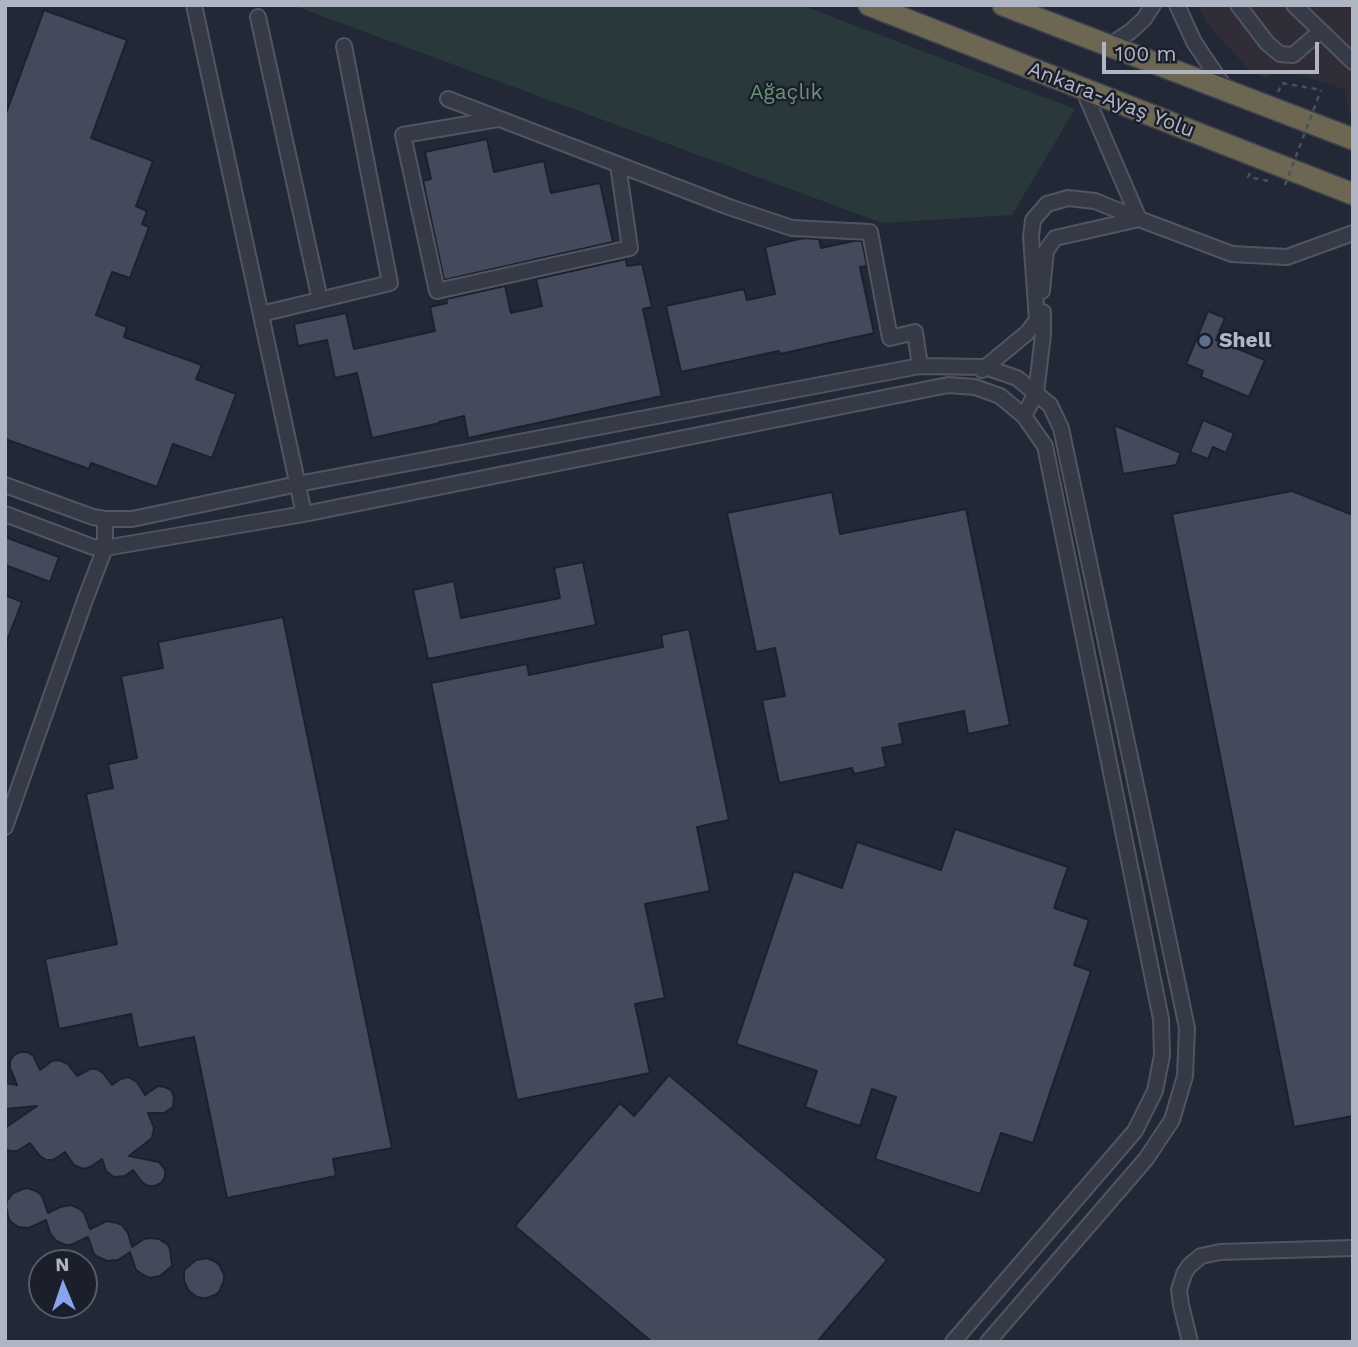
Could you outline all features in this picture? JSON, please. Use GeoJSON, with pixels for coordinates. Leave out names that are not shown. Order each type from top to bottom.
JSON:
{"type":"FeatureCollection","features":[{"type":"Feature","properties":{"kind":"highway","name":"Ankara-Ayaş Yolu"},"geometry":{"type":"LineString","coordinates":[[869,5],[1353,194]]}},
{"type":"Feature","properties":{"kind":"highway"},"geometry":{"type":"LineString","coordinates":[[1003,5],[1040,12],[1110,46],[1353,139]]}},
{"type":"Feature","properties":{"kind":"street"},"geometry":{"type":"LineString","coordinates":[[194,5],[304,514]]}},
{"type":"Feature","properties":{"kind":"street"},"geometry":{"type":"LineString","coordinates":[[1110,46],[1138,25],[1153,5]]}},
{"type":"Feature","properties":{"kind":"street"},"geometry":{"type":"LineString","coordinates":[[1177,5],[1194,42],[1228,92]]}},
{"type":"Feature","properties":{"kind":"street"},"geometry":{"type":"LineString","coordinates":[[1238,5],[1267,43],[1280,54],[1293,55],[1321,31]]}},
{"type":"Feature","properties":{"kind":"street"},"geometry":{"type":"LineString","coordinates":[[1294,5],[1353,62]]}},
{"type":"Feature","properties":{"kind":"street"},"geometry":{"type":"LineString","coordinates":[[258,17],[320,300]]}},
{"type":"Feature","properties":{"kind":"street"},"geometry":{"type":"LineString","coordinates":[[261,314],[390,284],[344,46]]}},
{"type":"Feature","properties":{"kind":"street"},"geometry":{"type":"LineString","coordinates":[[1083,89],[1139,219]]}},
{"type":"Feature","properties":{"kind":"street"},"geometry":{"type":"LineString","coordinates":[[448,99],[729,207],[792,228],[870,232],[890,338],[915,332],[920,366]]}},
{"type":"Feature","properties":{"kind":"street"},"geometry":{"type":"LineString","coordinates":[[500,119],[403,135],[437,291],[630,248],[618,165]]}},
{"type":"Feature","properties":{"kind":"street"},"geometry":{"type":"LineString","coordinates":[[964,386],[1027,332],[1037,320],[1031,237],[1033,219],[1048,204],[1068,198],[1095,201],[1232,254],[1287,257],[1353,233]]}},
{"type":"Feature","properties":{"kind":"street"},"geometry":{"type":"LineString","coordinates":[[1024,416],[1035,393],[1043,335],[1042,286],[1046,251],[1055,238],[1139,219]]}},
{"type":"Feature","properties":{"kind":"street"},"geometry":{"type":"LineString","coordinates":[[5,485],[93,517],[132,519],[298,484],[920,366],[985,367],[1017,378],[1050,405],[1060,428],[1187,1028],[1185,1076],[1172,1120],[1146,1158],[988,1342]]}},
{"type":"Feature","properties":{"kind":"street"},"geometry":{"type":"LineString","coordinates":[[5,514],[93,547],[105,548],[304,514],[947,384],[975,387],[1000,396],[1024,416],[1045,446],[1161,1019],[1162,1055],[1155,1091],[1135,1131],[953,1342]]}},
{"type":"Feature","properties":{"kind":"street"},"geometry":{"type":"LineString","coordinates":[[5,827],[105,548],[105,519]]}},
{"type":"Feature","properties":{"kind":"street"},"geometry":{"type":"LineString","coordinates":[[1190,1342],[1180,1290],[1184,1274],[1201,1256],[1220,1252],[1353,1248]]}},
{"type":"Feature","properties":{"kind":"path"},"geometry":{"type":"LineString","coordinates":[[1282,83],[1321,90],[1285,185]]}},
{"type":"Feature","properties":{"kind":"shaded area"},"geometry":{"type":"Polygon","coordinates":[[[1198,5],[1353,5],[1353,113],[1350,112],[1344,89],[1283,69],[1266,78],[1250,71],[1206,22],[1198,5]]]}},
{"type":"Feature","properties":{"kind":"green space","name":"Ağaçlık"},"geometry":{"type":"Polygon","coordinates":[[[292,5],[801,5],[1075,109],[1012,215],[882,223],[292,5]]]}},
{"type":"Feature","properties":{"kind":"building"},"geometry":{"type":"Polygon","coordinates":[[[44,10],[127,40],[91,138],[153,161],[136,206],[147,211],[142,224],[149,227],[130,278],[112,272],[96,315],[127,327],[124,337],[202,365],[196,379],[236,394],[212,458],[173,444],[157,487],[91,463],[89,469],[5,439],[5,116],[44,10]]]}},
{"type":"Feature","properties":{"kind":"building"},"geometry":{"type":"Polygon","coordinates":[[[487,139],[494,172],[544,161],[551,193],[600,183],[613,242],[444,280],[423,181],[431,179],[425,152],[487,139]]]}},
{"type":"Feature","properties":{"kind":"building"},"geometry":{"type":"Polygon","coordinates":[[[804,238],[819,239],[821,248],[862,241],[867,266],[860,267],[874,333],[681,372],[666,306],[744,289],[747,300],[775,294],[765,247],[804,238]]]}},
{"type":"Feature","properties":{"kind":"building"},"geometry":{"type":"Polygon","coordinates":[[[626,259],[627,266],[642,264],[652,307],[643,309],[662,396],[468,438],[464,416],[372,438],[357,373],[335,378],[327,340],[298,346],[294,324],[346,313],[354,349],[435,331],[430,307],[447,303],[446,299],[505,286],[511,313],[542,306],[536,279],[626,259]]]}},
{"type":"Feature","properties":{"kind":"building"},"geometry":{"type":"Polygon","coordinates":[[[1208,311],[1225,318],[1216,340],[1265,360],[1249,397],[1201,377],[1203,371],[1186,364],[1208,311]]]}},
{"type":"Feature","properties":{"kind":"building"},"geometry":{"type":"Polygon","coordinates":[[[1203,420],[1234,433],[1226,453],[1213,447],[1208,459],[1190,452],[1203,420]]]}},
{"type":"Feature","properties":{"kind":"building"},"geometry":{"type":"Polygon","coordinates":[[[1114,425],[1181,453],[1176,465],[1123,474],[1114,425]]]}},
{"type":"Feature","properties":{"kind":"building"},"geometry":{"type":"Polygon","coordinates":[[[1292,491],[1353,515],[1353,1116],[1294,1127],[1172,514],[1292,491]]]}},
{"type":"Feature","properties":{"kind":"building"},"geometry":{"type":"Polygon","coordinates":[[[832,492],[840,534],[966,509],[1010,725],[968,734],[964,711],[899,724],[903,744],[882,748],[886,767],[854,774],[852,768],[779,783],[762,700],[785,696],[775,648],[756,652],[727,513],[832,492]]]}},
{"type":"Feature","properties":{"kind":"building"},"geometry":{"type":"Polygon","coordinates":[[[5,537],[59,557],[50,582],[5,565],[5,537]]]}},
{"type":"Feature","properties":{"kind":"building"},"geometry":{"type":"Polygon","coordinates":[[[583,562],[596,625],[428,659],[413,590],[454,581],[461,618],[560,598],[554,568],[583,562]]]}},
{"type":"Feature","properties":{"kind":"building"},"geometry":{"type":"Polygon","coordinates":[[[5,595],[22,602],[6,643],[5,643],[5,595]]]}},
{"type":"Feature","properties":{"kind":"building"},"geometry":{"type":"Polygon","coordinates":[[[283,617],[392,1148],[333,1159],[336,1176],[227,1198],[194,1037],[138,1048],[131,1014],[59,1029],[45,959],[117,944],[86,794],[113,788],[108,764],[137,758],[121,676],[163,668],[158,642],[283,617]]]}},
{"type":"Feature","properties":{"kind":"building"},"geometry":{"type":"Polygon","coordinates":[[[689,629],[729,820],[697,827],[710,891],[645,904],[665,998],[635,1004],[650,1073],[517,1100],[431,683],[527,664],[529,675],[663,647],[661,635],[689,629]]]}},
{"type":"Feature","properties":{"kind":"building"},"geometry":{"type":"Polygon","coordinates":[[[955,829],[1068,867],[1054,908],[1089,920],[1074,965],[1091,971],[1033,1143],[1001,1133],[980,1194],[875,1159],[896,1097],[872,1089],[860,1126],[805,1107],[817,1071],[736,1044],[794,871],[842,888],[857,842],[941,870],[955,829]]]}},
{"type":"Feature","properties":{"kind":"building"},"geometry":{"type":"Polygon","coordinates":[[[20,1052],[33,1055],[40,1070],[52,1061],[59,1060],[68,1064],[77,1076],[90,1069],[97,1069],[112,1085],[128,1077],[137,1082],[145,1095],[158,1086],[171,1090],[174,1097],[173,1107],[164,1113],[148,1113],[154,1128],[152,1138],[129,1156],[159,1162],[165,1170],[161,1183],[148,1186],[133,1170],[125,1176],[114,1177],[106,1171],[102,1159],[83,1169],[74,1165],[65,1152],[53,1160],[46,1160],[30,1143],[17,1151],[5,1149],[5,1128],[37,1106],[5,1109],[5,1083],[17,1085],[10,1061],[20,1052]]]}},
{"type":"Feature","properties":{"kind":"building"},"geometry":{"type":"Polygon","coordinates":[[[669,1075],[887,1260],[817,1342],[652,1342],[515,1226],[620,1103],[634,1116],[669,1075]]]}},
{"type":"Feature","properties":{"kind":"building"},"geometry":{"type":"Polygon","coordinates":[[[23,1189],[38,1192],[48,1213],[71,1205],[80,1209],[90,1229],[107,1221],[122,1225],[128,1233],[132,1247],[144,1239],[159,1239],[168,1245],[172,1266],[160,1276],[150,1278],[136,1270],[130,1252],[118,1260],[107,1261],[98,1257],[98,1249],[92,1249],[88,1237],[71,1245],[56,1241],[46,1220],[29,1228],[18,1227],[10,1221],[6,1206],[13,1193],[23,1189]]]}},
{"type":"Feature","properties":{"kind":"building"},"geometry":{"type":"Polygon","coordinates":[[[207,1258],[220,1266],[224,1280],[217,1294],[202,1298],[189,1291],[184,1281],[184,1270],[196,1260],[207,1258]]]}},
{"type":"Feature","properties":{"kind":"place","name":"Shell"},"geometry":{"type":"Point","coordinates":[1205,341]}}]}
